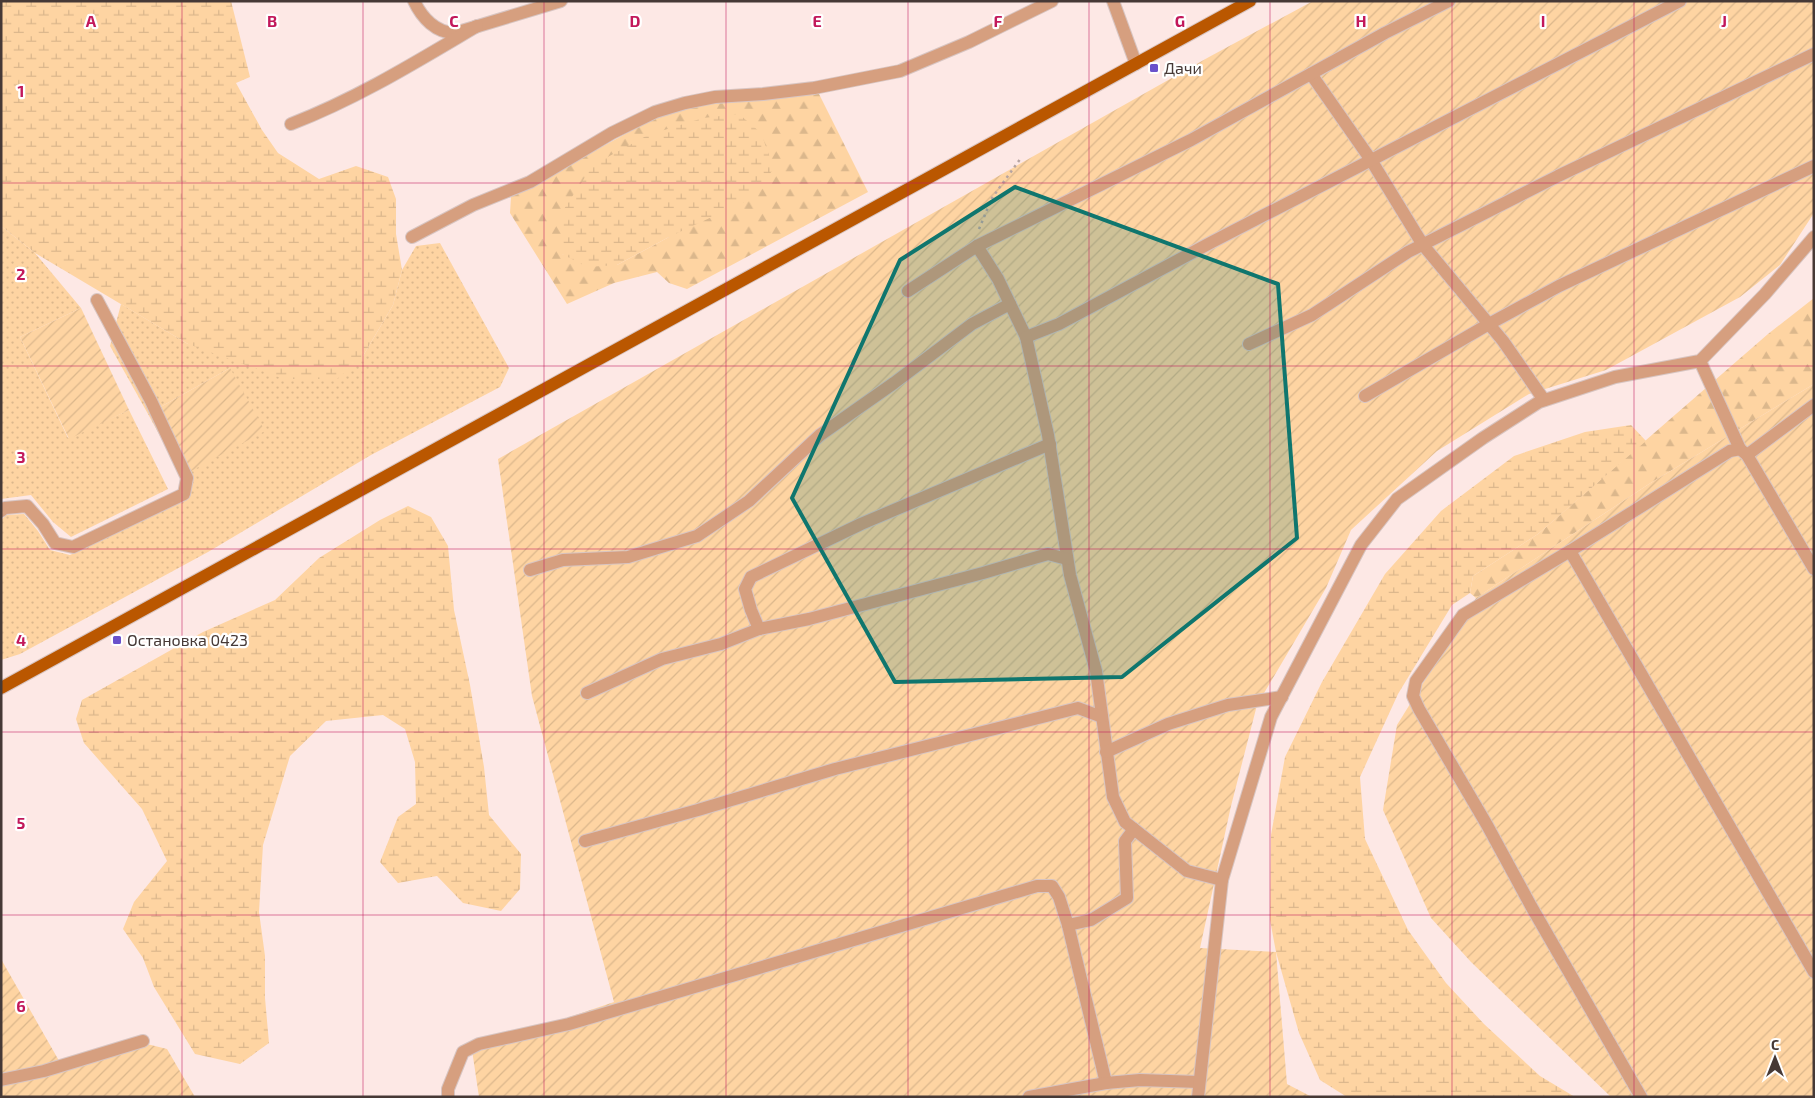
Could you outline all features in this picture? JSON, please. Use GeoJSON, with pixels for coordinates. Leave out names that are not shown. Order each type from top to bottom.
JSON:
{"type":"FeatureCollection","features":[{"type":"Feature","properties":{"kind":"main road"},"geometry":{"type":"LineString","coordinates":[[1,688],[1250,1]]}},
{"type":"Feature","properties":{"kind":"street"},"geometry":{"type":"LineString","coordinates":[[414,1],[419,11],[430,23],[445,33],[455,33],[561,1]]}},
{"type":"Feature","properties":{"kind":"street"},"geometry":{"type":"LineString","coordinates":[[412,236],[473,206],[530,182],[612,133],[655,112],[685,102],[715,97],[814,88],[900,71],[969,42],[1052,1]]}},
{"type":"Feature","properties":{"kind":"street"},"geometry":{"type":"LineString","coordinates":[[1113,1],[1136,64]]}},
{"type":"Feature","properties":{"kind":"street"},"geometry":{"type":"LineString","coordinates":[[908,291],[977,246],[1191,140],[1385,33],[1449,1]]}},
{"type":"Feature","properties":{"kind":"street"},"geometry":{"type":"LineString","coordinates":[[1026,338],[1058,324],[1212,242],[1680,1]]}},
{"type":"Feature","properties":{"kind":"street"},"geometry":{"type":"LineString","coordinates":[[291,124],[332,108],[389,78],[477,26]]}},
{"type":"Feature","properties":{"kind":"street"},"geometry":{"type":"LineString","coordinates":[[1249,344],[1312,315],[1408,252],[1558,176],[1814,54]]}},
{"type":"Feature","properties":{"kind":"street"},"geometry":{"type":"LineString","coordinates":[[1311,74],[1371,160],[1423,245],[1503,341],[1544,400]]}},
{"type":"Feature","properties":{"kind":"street"},"geometry":{"type":"LineString","coordinates":[[1366,396],[1488,324],[1568,282],[1814,166]]}},
{"type":"Feature","properties":{"kind":"street"},"geometry":{"type":"LineString","coordinates":[[1198,1097],[1222,880],[1271,717],[1361,546],[1397,499],[1483,438],[1544,400],[1615,377],[1700,361],[1765,294],[1814,237]]}},
{"type":"Feature","properties":{"kind":"street"},"geometry":{"type":"LineString","coordinates":[[977,246],[998,279],[1026,338],[1050,444],[1070,575],[1096,671],[1113,797],[1125,822],[1187,871],[1222,880]]}},
{"type":"Feature","properties":{"kind":"street"},"geometry":{"type":"LineString","coordinates":[[1,511],[5,508],[27,506],[43,524],[55,543],[73,548],[184,494],[187,478],[151,402],[97,300]]}},
{"type":"Feature","properties":{"kind":"street"},"geometry":{"type":"LineString","coordinates":[[530,570],[562,560],[628,557],[697,536],[749,501],[820,435],[894,383],[972,324],[1010,304]]}},
{"type":"Feature","properties":{"kind":"street"},"geometry":{"type":"LineString","coordinates":[[1700,361],[1743,452],[1814,569]]}},
{"type":"Feature","properties":{"kind":"street"},"geometry":{"type":"LineString","coordinates":[[1641,1097],[1419,709],[1413,696],[1416,681],[1463,615],[1730,451],[1743,452],[1814,405]]}},
{"type":"Feature","properties":{"kind":"street"},"geometry":{"type":"LineString","coordinates":[[759,629],[745,589],[751,577],[861,524],[1050,444]]}},
{"type":"Feature","properties":{"kind":"street"},"geometry":{"type":"LineString","coordinates":[[1570,551],[1814,972]]}},
{"type":"Feature","properties":{"kind":"street"},"geometry":{"type":"LineString","coordinates":[[587,693],[662,659],[721,644],[759,629],[809,619],[1048,554],[1067,559]]}},
{"type":"Feature","properties":{"kind":"street"},"geometry":{"type":"LineString","coordinates":[[1106,752],[1185,718],[1228,705],[1282,697]]}},
{"type":"Feature","properties":{"kind":"street"},"geometry":{"type":"LineString","coordinates":[[585,841],[835,770],[1078,708],[1102,717]]}},
{"type":"Feature","properties":{"kind":"street"},"geometry":{"type":"LineString","coordinates":[[1068,925],[1091,920],[1127,898],[1125,841],[1134,829]]}},
{"type":"Feature","properties":{"kind":"street"},"geometry":{"type":"LineString","coordinates":[[448,1097],[448,1089],[464,1052],[479,1044],[569,1024],[1037,886],[1052,886],[1059,897],[1068,925],[1106,1084]]}},
{"type":"Feature","properties":{"kind":"street"},"geometry":{"type":"LineString","coordinates":[[1,1080],[44,1071],[143,1041]]}},
{"type":"Feature","properties":{"kind":"street"},"geometry":{"type":"LineString","coordinates":[[1029,1097],[1140,1080],[1199,1082]]}},
{"type":"Feature","properties":{"kind":"path"},"geometry":{"type":"LineString","coordinates":[[977,246],[979,229],[992,198],[1021,158]]}},
{"type":"Feature","properties":{"kind":"highlighted area"},"geometry":{"type":"Polygon","coordinates":[[[1015,187],[1278,284],[1297,538],[1122,677],[895,682],[792,498],[900,260],[1015,187]]]}},
{"type":"Feature","properties":{"kind":"green space"},"geometry":{"type":"Polygon","coordinates":[[[1,1],[231,1],[250,77],[236,83],[262,130],[278,153],[319,179],[356,166],[388,177],[396,199],[396,234],[402,270],[393,305],[363,356],[337,379],[284,379],[188,344],[35,253],[1,226],[1,1]]]}},
{"type":"Feature","properties":{"kind":"green space"},"geometry":{"type":"Polygon","coordinates":[[[1313,1],[1814,1],[1814,213],[1780,265],[1740,297],[1606,370],[1529,394],[1437,451],[1351,530],[1326,588],[1257,705],[1231,806],[1200,948],[1276,952],[1287,1084],[1312,1097],[479,1097],[472,1050],[614,1002],[532,696],[498,459],[1209,57],[1313,1]]]}},
{"type":"Feature","properties":{"kind":"green space"},"geometry":{"type":"Polygon","coordinates":[[[818,92],[868,192],[687,289],[669,283],[657,272],[614,283],[567,304],[510,213],[511,197],[656,117],[710,103],[818,92]],[[669,237],[562,254],[617,265],[669,237]]]}},
{"type":"Feature","properties":{"kind":"green space"},"geometry":{"type":"Polygon","coordinates":[[[739,114],[761,133],[774,169],[744,202],[669,237],[617,265],[587,267],[562,254],[564,209],[593,165],[648,135],[703,118],[739,114]]]}},
{"type":"Feature","properties":{"kind":"green space"},"geometry":{"type":"Polygon","coordinates":[[[1,226],[35,253],[81,308],[20,337],[68,438],[129,410],[168,489],[71,537],[53,522],[31,495],[1,499],[1,226]]]}},
{"type":"Feature","properties":{"kind":"green space"},"geometry":{"type":"Polygon","coordinates":[[[440,243],[509,368],[500,387],[371,455],[208,552],[20,654],[1,660],[1,520],[6,515],[24,514],[50,550],[70,555],[189,498],[182,476],[230,368],[148,414],[110,346],[121,304],[188,344],[363,356],[393,305],[402,270],[416,246],[440,243]]]}},
{"type":"Feature","properties":{"kind":"green space"},"geometry":{"type":"Polygon","coordinates":[[[1814,298],[1814,384],[1649,484],[1476,598],[1470,593],[1473,576],[1538,534],[1768,334],[1814,298]]]}},
{"type":"Feature","properties":{"kind":"green space"},"geometry":{"type":"Polygon","coordinates":[[[81,308],[129,410],[69,439],[20,337],[81,308]]]}},
{"type":"Feature","properties":{"kind":"green space"},"geometry":{"type":"Polygon","coordinates":[[[230,368],[265,431],[182,476],[148,414],[230,368]]]}},
{"type":"Feature","properties":{"kind":"green space"},"geometry":{"type":"Polygon","coordinates":[[[1814,384],[1814,1097],[1611,1097],[1471,962],[1431,918],[1383,810],[1397,725],[1476,598],[1649,484],[1814,384]]]}},
{"type":"Feature","properties":{"kind":"green space"},"geometry":{"type":"Polygon","coordinates":[[[1631,425],[1646,441],[1538,534],[1473,576],[1470,593],[1452,605],[1398,694],[1360,777],[1365,839],[1408,930],[1446,983],[1484,1024],[1540,1076],[1575,1097],[1347,1097],[1320,1080],[1299,1033],[1276,952],[1270,920],[1271,835],[1285,757],[1322,682],[1385,574],[1441,511],[1514,456],[1585,432],[1631,425]]]}},
{"type":"Feature","properties":{"kind":"green space"},"geometry":{"type":"Polygon","coordinates":[[[408,506],[431,517],[448,546],[454,610],[470,685],[484,767],[489,815],[521,854],[520,889],[501,911],[463,903],[437,876],[398,883],[380,862],[398,817],[416,804],[415,762],[405,729],[383,715],[326,721],[290,756],[263,845],[259,912],[265,956],[265,998],[269,1043],[240,1064],[195,1054],[154,987],[143,958],[123,929],[134,902],[167,861],[142,809],[84,743],[76,719],[82,700],[203,632],[275,600],[319,558],[380,520],[408,506]]]}},
{"type":"Feature","properties":{"kind":"green space"},"geometry":{"type":"Polygon","coordinates":[[[1,959],[62,1066],[147,1044],[167,1049],[195,1097],[1,1097],[1,959]]]}},
{"type":"Feature","properties":{"kind":"place","name":"Дачи"},"geometry":{"type":"Point","coordinates":[1154,68]}},
{"type":"Feature","properties":{"kind":"place","name":"Остановка 0423"},"geometry":{"type":"Point","coordinates":[117,640]}}]}
